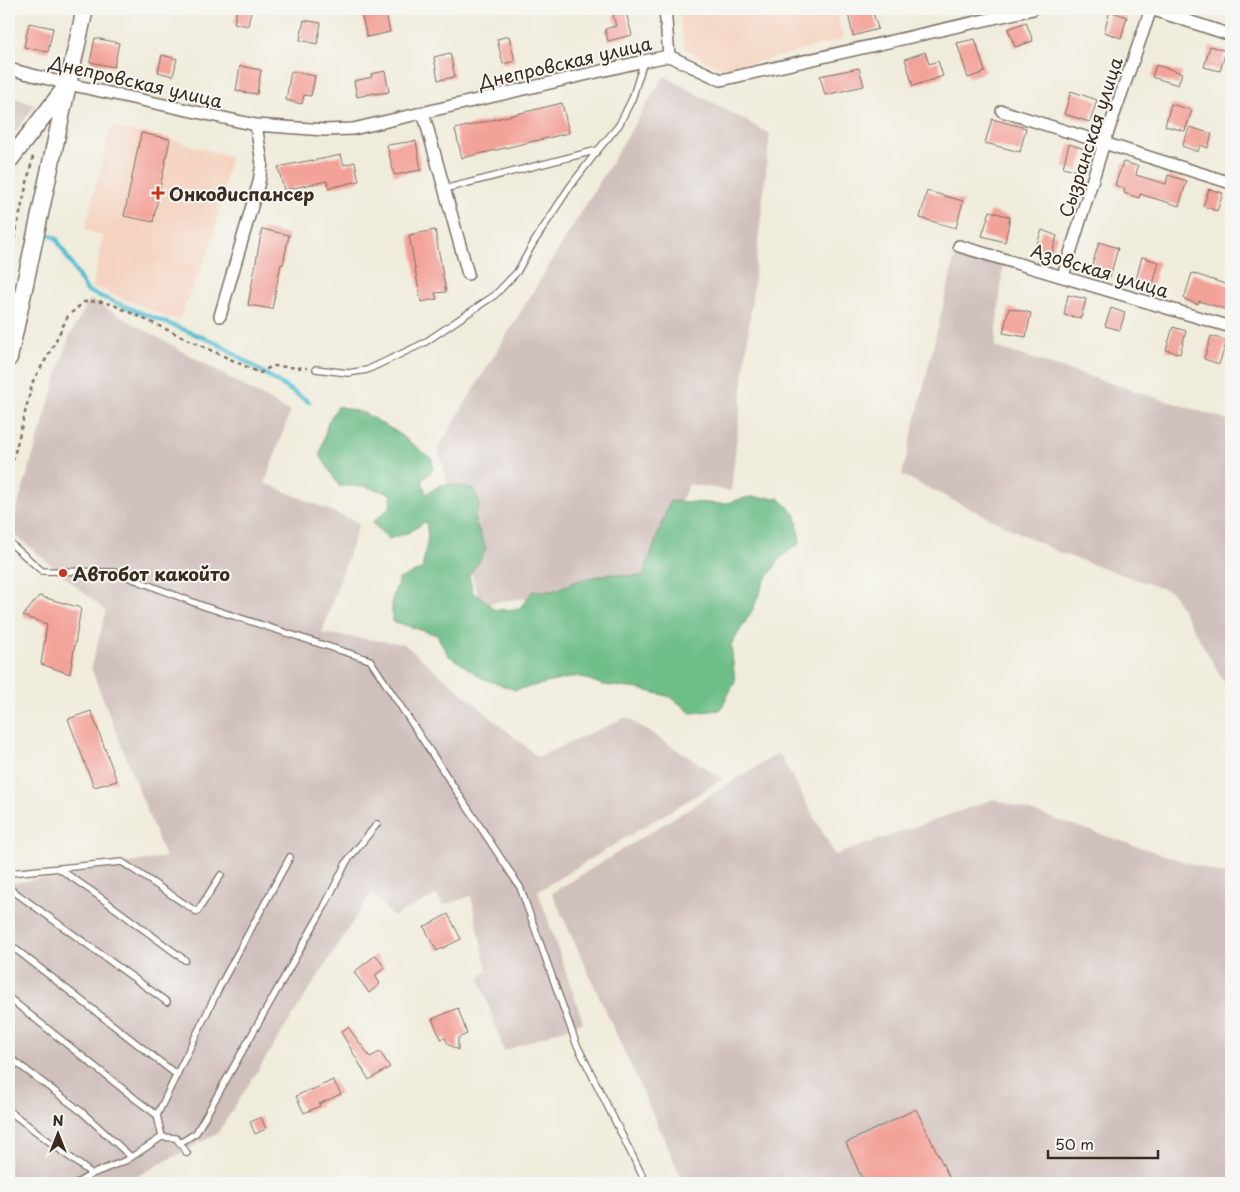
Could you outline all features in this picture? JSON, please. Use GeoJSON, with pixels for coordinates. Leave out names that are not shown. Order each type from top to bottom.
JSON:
{"type":"FeatureCollection","features":[{"type":"Feature","properties":{"kind":"street"},"geometry":{"type":"LineString","coordinates":[[9,358],[86,9]]}},
{"type":"Feature","properties":{"kind":"street"},"geometry":{"type":"LineString","coordinates":[[665,9],[669,56]]}},
{"type":"Feature","properties":{"kind":"street","name":"Днепровская улица"},"geometry":{"type":"LineString","coordinates":[[9,69],[68,84],[256,125],[325,130],[353,129],[669,56],[721,80],[1033,9]]}},
{"type":"Feature","properties":{"kind":"street"},"geometry":{"type":"LineString","coordinates":[[1151,9],[1231,35]]}},
{"type":"Feature","properties":{"kind":"street","name":"Сызранская улица"},"geometry":{"type":"LineString","coordinates":[[1063,276],[1104,143],[1151,9]]}},
{"type":"Feature","properties":{"kind":"street"},"geometry":{"type":"LineString","coordinates":[[9,161],[68,84]]}},
{"type":"Feature","properties":{"kind":"street"},"geometry":{"type":"LineString","coordinates":[[1002,111],[1231,183]]}},
{"type":"Feature","properties":{"kind":"street"},"geometry":{"type":"LineString","coordinates":[[423,112],[468,274]]}},
{"type":"Feature","properties":{"kind":"street"},"geometry":{"type":"LineString","coordinates":[[220,316],[259,182],[262,163],[256,125]]}},
{"type":"Feature","properties":{"kind":"street","name":"Азовская улица"},"geometry":{"type":"LineString","coordinates":[[959,246],[1231,327]]}},
{"type":"Feature","properties":{"kind":"lane"},"geometry":{"type":"LineString","coordinates":[[316,369],[348,373],[367,370],[424,343],[495,295],[517,272],[569,188],[619,125],[632,99],[644,61]]}},
{"type":"Feature","properties":{"kind":"lane"},"geometry":{"type":"LineString","coordinates":[[444,188],[598,150]]}},
{"type":"Feature","properties":{"kind":"lane"},"geometry":{"type":"LineString","coordinates":[[9,542],[42,571],[115,572],[203,606],[370,660],[520,887],[576,1044],[646,1183]]}},
{"type":"Feature","properties":{"kind":"lane"},"geometry":{"type":"LineString","coordinates":[[180,1143],[196,1133],[323,910],[347,861],[377,824]]}},
{"type":"Feature","properties":{"kind":"lane"},"geometry":{"type":"LineString","coordinates":[[162,1137],[157,1114],[222,982],[290,857]]}},
{"type":"Feature","properties":{"kind":"lane"},"geometry":{"type":"LineString","coordinates":[[9,873],[122,862],[198,912],[221,875]]}},
{"type":"Feature","properties":{"kind":"lane"},"geometry":{"type":"LineString","coordinates":[[58,868],[185,960]]}},
{"type":"Feature","properties":{"kind":"lane"},"geometry":{"type":"LineString","coordinates":[[9,888],[167,1002]]}},
{"type":"Feature","properties":{"kind":"lane"},"geometry":{"type":"LineString","coordinates":[[9,944],[177,1075]]}},
{"type":"Feature","properties":{"kind":"lane"},"geometry":{"type":"LineString","coordinates":[[9,998],[157,1114]]}},
{"type":"Feature","properties":{"kind":"lane"},"geometry":{"type":"LineString","coordinates":[[9,1057],[82,1112],[130,1157]]}},
{"type":"Feature","properties":{"kind":"lane"},"geometry":{"type":"LineString","coordinates":[[9,1111],[92,1174]]}},
{"type":"Feature","properties":{"kind":"lane"},"geometry":{"type":"LineString","coordinates":[[77,1183],[130,1157],[162,1137],[176,1138],[187,1153]]}},
{"type":"Feature","properties":{"kind":"path"},"geometry":{"type":"LineString","coordinates":[[9,262],[35,148]]}},
{"type":"Feature","properties":{"kind":"path"},"geometry":{"type":"LineString","coordinates":[[9,476],[33,381],[68,316],[84,302],[98,301],[114,305],[260,374],[272,366],[316,369]]}},
{"type":"Feature","properties":{"kind":"shaded area"},"geometry":{"type":"Polygon","coordinates":[[[679,9],[836,9],[843,39],[726,71],[684,48],[679,9]]]}},
{"type":"Feature","properties":{"kind":"shaded area"},"geometry":{"type":"Polygon","coordinates":[[[664,76],[770,134],[731,491],[689,484],[644,583],[480,604],[438,448],[664,76]]]}},
{"type":"Feature","properties":{"kind":"shaded area"},"geometry":{"type":"Polygon","coordinates":[[[9,96],[35,105],[9,141],[9,96]]]}},
{"type":"Feature","properties":{"kind":"shaded area","name":"Онкодиспансер"},"geometry":{"type":"Polygon","coordinates":[[[111,127],[170,139],[230,157],[213,241],[178,321],[93,287],[103,236],[85,229],[111,127]]]}},
{"type":"Feature","properties":{"kind":"shaded area"},"geometry":{"type":"Polygon","coordinates":[[[956,253],[1003,263],[995,347],[1231,421],[1231,692],[1172,592],[1060,553],[902,475],[956,253]]]}},
{"type":"Feature","properties":{"kind":"shaded area"},"geometry":{"type":"Polygon","coordinates":[[[90,299],[290,412],[265,483],[359,523],[322,633],[404,644],[538,757],[626,717],[723,779],[538,891],[583,1022],[504,1051],[479,978],[487,971],[471,896],[444,905],[436,895],[393,917],[372,892],[217,1134],[124,1183],[9,1183],[9,884],[165,857],[91,668],[106,611],[10,531],[69,337],[90,299]]]}},
{"type":"Feature","properties":{"kind":"shaded area"},"geometry":{"type":"Polygon","coordinates":[[[779,753],[835,855],[994,799],[1231,877],[1231,1183],[684,1183],[552,893],[779,753]]]}},
{"type":"Feature","properties":{"kind":"green space"},"geometry":{"type":"Polygon","coordinates":[[[338,406],[366,414],[398,433],[432,459],[433,470],[422,480],[426,494],[441,485],[457,485],[474,489],[480,505],[474,519],[486,548],[479,562],[469,575],[473,593],[485,600],[495,610],[519,609],[533,591],[552,591],[583,579],[611,574],[643,576],[670,501],[723,504],[749,497],[779,498],[796,515],[800,543],[782,556],[764,582],[753,609],[731,645],[735,682],[720,710],[691,713],[671,697],[639,689],[603,685],[578,676],[515,690],[482,678],[448,655],[437,635],[392,621],[392,599],[399,579],[422,569],[428,537],[426,521],[410,532],[389,539],[372,523],[390,507],[392,494],[363,486],[339,486],[320,455],[328,422],[338,406]]]}},
{"type":"Feature","properties":{"kind":"building"},"geometry":{"type":"Polygon","coordinates":[[[237,9],[251,10],[248,26],[234,23],[237,9]]]}},
{"type":"Feature","properties":{"kind":"building"},"geometry":{"type":"Polygon","coordinates":[[[360,9],[385,9],[390,32],[367,37],[360,9]]]}},
{"type":"Feature","properties":{"kind":"building"},"geometry":{"type":"Polygon","coordinates":[[[847,9],[872,9],[878,29],[853,36],[847,9]]]}},
{"type":"Feature","properties":{"kind":"building"},"geometry":{"type":"Polygon","coordinates":[[[1110,11],[1127,17],[1121,38],[1104,32],[1110,11]]]}},
{"type":"Feature","properties":{"kind":"building"},"geometry":{"type":"Polygon","coordinates":[[[626,12],[632,35],[608,41],[605,29],[616,26],[613,15],[626,12]]]}},
{"type":"Feature","properties":{"kind":"building"},"geometry":{"type":"Polygon","coordinates":[[[304,20],[321,23],[317,44],[300,40],[304,20]]]}},
{"type":"Feature","properties":{"kind":"building"},"geometry":{"type":"Polygon","coordinates":[[[1026,22],[1033,41],[1015,47],[1008,29],[1026,22]]]}},
{"type":"Feature","properties":{"kind":"building"},"geometry":{"type":"Polygon","coordinates":[[[29,23],[53,28],[48,52],[24,47],[29,23]]]}},
{"type":"Feature","properties":{"kind":"building"},"geometry":{"type":"Polygon","coordinates":[[[509,36],[515,61],[503,64],[497,39],[509,36]]]}},
{"type":"Feature","properties":{"kind":"building"},"geometry":{"type":"Polygon","coordinates":[[[95,38],[119,43],[114,67],[90,62],[95,38]]]}},
{"type":"Feature","properties":{"kind":"building"},"geometry":{"type":"Polygon","coordinates":[[[975,39],[985,72],[968,78],[957,43],[975,39]]]}},
{"type":"Feature","properties":{"kind":"building"},"geometry":{"type":"Polygon","coordinates":[[[1210,46],[1226,51],[1220,71],[1204,67],[1210,46]]]}},
{"type":"Feature","properties":{"kind":"building"},"geometry":{"type":"Polygon","coordinates":[[[925,52],[929,64],[938,61],[943,76],[913,86],[905,59],[925,52]]]}},
{"type":"Feature","properties":{"kind":"building"},"geometry":{"type":"Polygon","coordinates":[[[450,53],[455,77],[438,80],[434,57],[450,53]]]}},
{"type":"Feature","properties":{"kind":"building"},"geometry":{"type":"Polygon","coordinates":[[[162,55],[177,59],[173,76],[158,72],[162,55]]]}},
{"type":"Feature","properties":{"kind":"building"},"geometry":{"type":"Polygon","coordinates":[[[1156,65],[1182,73],[1178,85],[1152,77],[1156,65]]]}},
{"type":"Feature","properties":{"kind":"building"},"geometry":{"type":"Polygon","coordinates":[[[240,66],[261,70],[257,94],[236,91],[240,66]]]}},
{"type":"Feature","properties":{"kind":"building"},"geometry":{"type":"Polygon","coordinates":[[[859,68],[864,86],[825,95],[820,76],[859,68]]]}},
{"type":"Feature","properties":{"kind":"building"},"geometry":{"type":"Polygon","coordinates":[[[291,71],[315,76],[311,96],[304,95],[302,104],[286,100],[291,71]]]}},
{"type":"Feature","properties":{"kind":"building"},"geometry":{"type":"Polygon","coordinates":[[[385,71],[389,92],[357,97],[354,81],[372,77],[371,74],[385,71]]]}},
{"type":"Feature","properties":{"kind":"building"},"geometry":{"type":"Polygon","coordinates":[[[1071,91],[1097,100],[1090,122],[1064,114],[1071,91]]]}},
{"type":"Feature","properties":{"kind":"building"},"geometry":{"type":"Polygon","coordinates":[[[562,103],[569,133],[462,158],[455,129],[562,103]]]}},
{"type":"Feature","properties":{"kind":"building"},"geometry":{"type":"Polygon","coordinates":[[[1171,104],[1192,110],[1185,131],[1165,126],[1171,104]]]}},
{"type":"Feature","properties":{"kind":"building"},"geometry":{"type":"Polygon","coordinates":[[[992,119],[1026,128],[1020,152],[985,143],[992,119]]]}},
{"type":"Feature","properties":{"kind":"building"},"geometry":{"type":"Polygon","coordinates":[[[1190,127],[1212,134],[1208,148],[1200,145],[1198,152],[1182,146],[1190,127]]]}},
{"type":"Feature","properties":{"kind":"building","name":"Онкодиспансер"},"geometry":{"type":"Polygon","coordinates":[[[141,133],[170,139],[153,222],[124,216],[141,133]]]}},
{"type":"Feature","properties":{"kind":"building"},"geometry":{"type":"Polygon","coordinates":[[[416,141],[421,170],[394,175],[387,145],[416,141]]]}},
{"type":"Feature","properties":{"kind":"building"},"geometry":{"type":"Polygon","coordinates":[[[1069,144],[1085,149],[1078,171],[1063,167],[1069,144]]]}},
{"type":"Feature","properties":{"kind":"building"},"geometry":{"type":"Polygon","coordinates":[[[341,155],[344,165],[355,162],[359,181],[329,188],[327,181],[284,190],[278,167],[341,155]]]}},
{"type":"Feature","properties":{"kind":"building"},"geometry":{"type":"Polygon","coordinates":[[[1123,162],[1138,166],[1136,175],[1166,184],[1168,175],[1187,181],[1179,206],[1140,194],[1139,198],[1124,193],[1125,189],[1115,185],[1123,162]]]}},
{"type":"Feature","properties":{"kind":"building"},"geometry":{"type":"Polygon","coordinates":[[[1209,189],[1223,193],[1217,211],[1203,206],[1209,189]]]}},
{"type":"Feature","properties":{"kind":"building"},"geometry":{"type":"Polygon","coordinates":[[[927,191],[963,201],[956,228],[920,218],[927,191]]]}},
{"type":"Feature","properties":{"kind":"building"},"geometry":{"type":"Polygon","coordinates":[[[990,211],[1010,217],[1005,242],[982,236],[990,211]]]}},
{"type":"Feature","properties":{"kind":"building"},"geometry":{"type":"Polygon","coordinates":[[[262,229],[289,235],[272,309],[248,305],[262,229]]]}},
{"type":"Feature","properties":{"kind":"building"},"geometry":{"type":"Polygon","coordinates":[[[435,230],[446,292],[435,293],[437,299],[421,302],[409,235],[435,230]]]}},
{"type":"Feature","properties":{"kind":"building"},"geometry":{"type":"Polygon","coordinates":[[[1042,230],[1057,236],[1051,257],[1034,252],[1042,230]]]}},
{"type":"Feature","properties":{"kind":"building"},"geometry":{"type":"Polygon","coordinates":[[[1099,242],[1118,248],[1110,277],[1090,272],[1099,242]]]}},
{"type":"Feature","properties":{"kind":"building"},"geometry":{"type":"Polygon","coordinates":[[[1142,257],[1159,262],[1152,288],[1135,284],[1142,257]]]}},
{"type":"Feature","properties":{"kind":"building"},"geometry":{"type":"Polygon","coordinates":[[[1192,273],[1231,286],[1231,311],[1199,301],[1198,304],[1184,299],[1192,273]]]}},
{"type":"Feature","properties":{"kind":"building"},"geometry":{"type":"Polygon","coordinates":[[[1068,295],[1086,299],[1081,318],[1064,315],[1068,295]]]}},
{"type":"Feature","properties":{"kind":"building"},"geometry":{"type":"Polygon","coordinates":[[[1009,308],[1031,313],[1026,337],[1003,333],[1009,308]]]}},
{"type":"Feature","properties":{"kind":"building"},"geometry":{"type":"Polygon","coordinates":[[[1111,308],[1125,313],[1120,330],[1105,326],[1111,308]]]}},
{"type":"Feature","properties":{"kind":"building"},"geometry":{"type":"Polygon","coordinates":[[[1173,327],[1186,331],[1180,354],[1166,350],[1173,327]]]}},
{"type":"Feature","properties":{"kind":"building"},"geometry":{"type":"Polygon","coordinates":[[[1211,336],[1227,341],[1219,364],[1204,359],[1211,336]]]}},
{"type":"Feature","properties":{"kind":"building"},"geometry":{"type":"Polygon","coordinates":[[[39,596],[81,608],[70,674],[41,664],[47,624],[23,616],[39,596]]]}},
{"type":"Feature","properties":{"kind":"building"},"geometry":{"type":"Polygon","coordinates":[[[91,711],[117,781],[94,787],[68,719],[91,711]]]}},
{"type":"Feature","properties":{"kind":"building"},"geometry":{"type":"Polygon","coordinates":[[[448,914],[461,939],[437,951],[424,927],[448,914]]]}},
{"type":"Feature","properties":{"kind":"building"},"geometry":{"type":"Polygon","coordinates":[[[376,955],[385,968],[375,975],[380,984],[369,993],[354,972],[376,955]]]}},
{"type":"Feature","properties":{"kind":"building"},"geometry":{"type":"Polygon","coordinates":[[[458,1008],[467,1034],[458,1038],[458,1050],[448,1044],[445,1038],[441,1039],[432,1019],[458,1008]]]}},
{"type":"Feature","properties":{"kind":"building"},"geometry":{"type":"Polygon","coordinates":[[[348,1027],[370,1057],[380,1052],[390,1067],[369,1080],[341,1032],[348,1027]]]}},
{"type":"Feature","properties":{"kind":"building"},"geometry":{"type":"Polygon","coordinates":[[[333,1080],[341,1094],[304,1113],[296,1096],[333,1080]]]}},
{"type":"Feature","properties":{"kind":"building"},"geometry":{"type":"Polygon","coordinates":[[[916,1109],[952,1183],[864,1183],[846,1143],[916,1109]]]}},
{"type":"Feature","properties":{"kind":"building"},"geometry":{"type":"Polygon","coordinates":[[[261,1117],[266,1129],[255,1134],[250,1122],[261,1117]]]}},
{"type":"Feature","properties":{"kind":"waterway"},"geometry":{"type":"LineString","coordinates":[[49,235],[56,238],[87,291],[217,343],[309,402]]}},
{"type":"Feature","properties":{"kind":"place","name":"Онкодиспансер"},"geometry":{"type":"Point","coordinates":[158,193]}},
{"type":"Feature","properties":{"kind":"place","name":"Автобот какойто"},"geometry":{"type":"Point","coordinates":[63,573]}}]}
